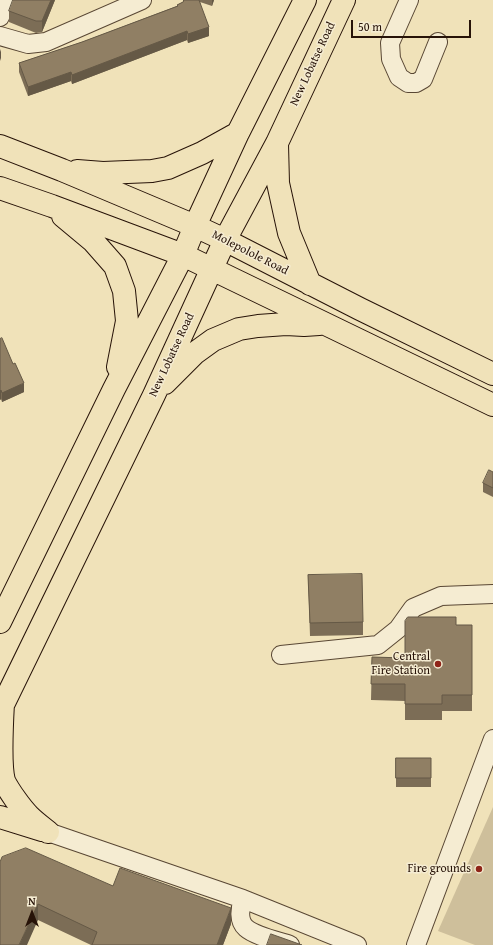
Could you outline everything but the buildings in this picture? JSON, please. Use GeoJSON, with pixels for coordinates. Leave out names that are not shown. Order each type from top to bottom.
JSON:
{"type":"FeatureCollection","features":[{"type":"Feature","properties":{"kind":"main road"},"geometry":{"type":"LineString","coordinates":[[0,622],[114,389],[183,255],[238,134],[305,0]]}},
{"type":"Feature","properties":{"kind":"main road","name":"New Lobatse Road"},"geometry":{"type":"LineString","coordinates":[[2,707],[154,395],[225,240],[277,143],[344,0]]}},
{"type":"Feature","properties":{"kind":"main road"},"geometry":{"type":"LineString","coordinates":[[62,170],[103,173],[168,168],[196,156],[238,134]]}},
{"type":"Feature","properties":{"kind":"main road"},"geometry":{"type":"LineString","coordinates":[[277,143],[278,183],[283,210],[289,233],[310,284]]}},
{"type":"Feature","properties":{"kind":"main road","name":"Molepolole Road"},"geometry":{"type":"LineString","coordinates":[[0,146],[62,170],[195,226],[493,374]]}},
{"type":"Feature","properties":{"kind":"main road"},"geometry":{"type":"LineString","coordinates":[[0,188],[183,255],[493,404]]}},
{"type":"Feature","properties":{"kind":"main road"},"geometry":{"type":"LineString","coordinates":[[52,206],[93,241],[115,266],[124,291],[127,321],[114,389]]}},
{"type":"Feature","properties":{"kind":"main road"},"geometry":{"type":"LineString","coordinates":[[154,395],[195,353],[213,340],[239,329],[286,324],[324,324]]}},
{"type":"Feature","properties":{"kind":"main road"},"geometry":{"type":"LineString","coordinates":[[2,707],[1,766],[3,780],[13,796],[29,816],[48,832]]}},
{"type":"Feature","properties":{"kind":"main road"},"geometry":{"type":"LineString","coordinates":[[0,817],[48,832]]}},
{"type":"Feature","properties":{"kind":"street"},"geometry":{"type":"LineString","coordinates":[[0,17],[6,0]]}},
{"type":"Feature","properties":{"kind":"street"},"geometry":{"type":"LineString","coordinates":[[0,36],[28,44],[46,42],[142,0]]}},
{"type":"Feature","properties":{"kind":"street"},"geometry":{"type":"LineString","coordinates":[[409,0],[390,43],[391,59],[399,77],[408,83],[416,83],[423,79],[438,42]]}},
{"type":"Feature","properties":{"kind":"street"},"geometry":{"type":"LineString","coordinates":[[281,655],[378,645],[398,629],[413,608],[441,596],[493,594]]}},
{"type":"Feature","properties":{"kind":"street"},"geometry":{"type":"LineString","coordinates":[[416,945],[493,739]]}},
{"type":"Feature","properties":{"kind":"street"},"geometry":{"type":"LineString","coordinates":[[48,832],[243,899],[357,945]]}},
{"type":"Feature","properties":{"kind":"street"},"geometry":{"type":"LineString","coordinates":[[243,899],[241,916],[245,928],[254,933],[290,945]]}},
{"type":"Feature","properties":{"kind":"shaded area","name":"Fire grounds"},"geometry":{"type":"Polygon","coordinates":[[[493,807],[493,945],[475,945],[438,931],[493,807]]]}},
{"type":"Feature","properties":{"kind":"place","name":"Central Fire Station"},"geometry":{"type":"Point","coordinates":[438,664]}},
{"type":"Feature","properties":{"kind":"place","name":"Fire grounds"},"geometry":{"type":"Point","coordinates":[479,869]}}]}
